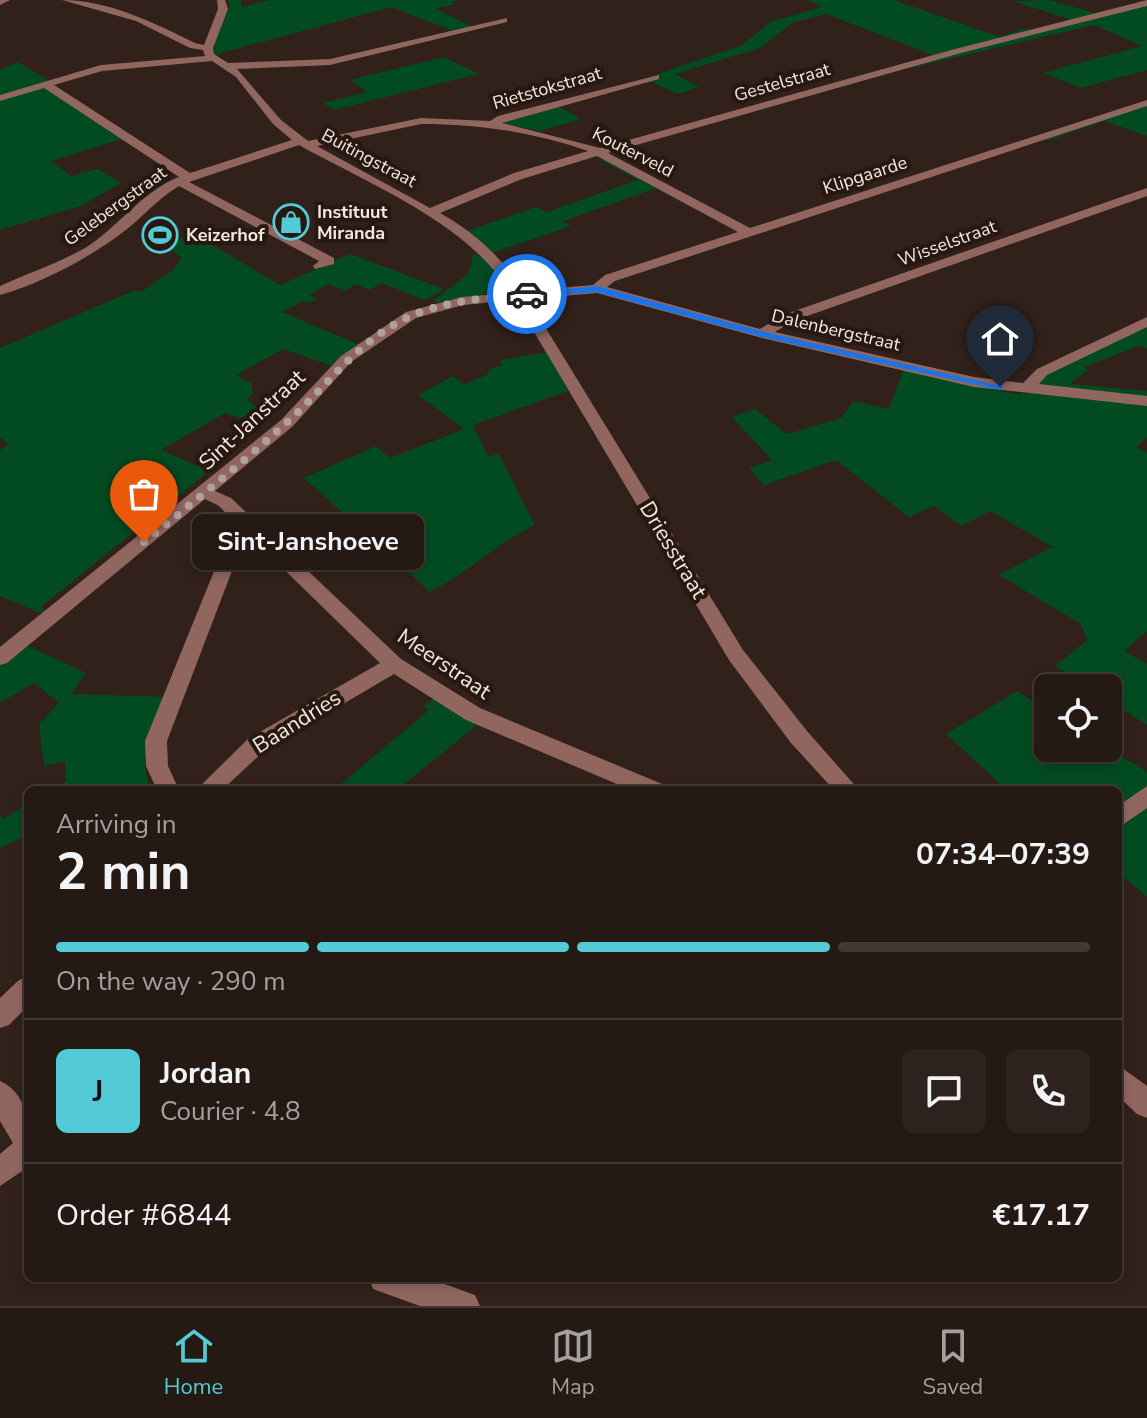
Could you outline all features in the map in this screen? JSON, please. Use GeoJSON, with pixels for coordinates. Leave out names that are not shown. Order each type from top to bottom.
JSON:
{"type":"FeatureCollection","features":[{"type":"Feature","properties":{"kind":"street"},"geometry":{"type":"LineString","coordinates":[[0,2],[6,0]]}},
{"type":"Feature","properties":{"kind":"street","name":"Buitingstraat"},"geometry":{"type":"LineString","coordinates":[[66,0],[139,19],[210,53],[240,75],[277,122],[303,143],[431,212],[493,260],[520,295]]}},
{"type":"Feature","properties":{"kind":"street"},"geometry":{"type":"LineString","coordinates":[[0,98],[111,66],[210,53],[223,9],[221,0]]}},
{"type":"Feature","properties":{"kind":"street","name":"Gestelstraat"},"geometry":{"type":"LineString","coordinates":[[431,212],[518,176],[598,152],[958,51],[1147,3]]}},
{"type":"Feature","properties":{"kind":"street"},"geometry":{"type":"LineString","coordinates":[[1127,9],[1147,15]]}},
{"type":"Feature","properties":{"kind":"street"},"geometry":{"type":"LineString","coordinates":[[225,66],[330,62],[504,20]]}},
{"type":"Feature","properties":{"kind":"street","name":"Rietstokstraat"},"geometry":{"type":"LineString","coordinates":[[303,143],[410,121],[493,124],[502,118],[655,77]]}},
{"type":"Feature","properties":{"kind":"street"},"geometry":{"type":"LineString","coordinates":[[46,85],[158,155],[183,179],[329,261],[320,266]]}},
{"type":"Feature","properties":{"kind":"street","name":"Klipgaarde"},"geometry":{"type":"LineString","coordinates":[[597,289],[610,278],[1147,103]]}},
{"type":"Feature","properties":{"kind":"street","name":"Kouterveld"},"geometry":{"type":"LineString","coordinates":[[493,124],[541,133],[598,152],[749,233]]}},
{"type":"Feature","properties":{"kind":"street","name":"Gelebergstraat"},"geometry":{"type":"LineString","coordinates":[[0,291],[89,251],[121,228],[156,194],[183,179],[303,143]]}},
{"type":"Feature","properties":{"kind":"street","name":"Wisselstraat"},"geometry":{"type":"LineString","coordinates":[[762,334],[788,318],[1143,194]]}},
{"type":"Feature","properties":{"kind":"street","name":"Dalenbergstraat"},"geometry":{"type":"LineString","coordinates":[[520,295],[597,289],[762,334],[974,382],[1147,401]]}},
{"type":"Feature","properties":{"kind":"street","name":"Sint-Janstraat"},"geometry":{"type":"LineString","coordinates":[[0,658],[205,493],[287,423],[346,359],[381,334],[411,315],[435,307],[520,295]]}},
{"type":"Feature","properties":{"kind":"street","name":"Driesstraat"},"geometry":{"type":"LineString","coordinates":[[520,295],[736,655],[799,737],[844,786]]}},
{"type":"Feature","properties":{"kind":"street"},"geometry":{"type":"LineString","coordinates":[[1026,389],[1042,372],[1147,321]]}},
{"type":"Feature","properties":{"kind":"street","name":"Meerstraat"},"geometry":{"type":"LineString","coordinates":[[205,493],[225,502],[394,664],[473,714],[644,786]]}},
{"type":"Feature","properties":{"kind":"street"},"geometry":{"type":"LineString","coordinates":[[166,786],[157,766],[156,741],[224,569],[240,552],[261,538]]}},
{"type":"Feature","properties":{"kind":"street","name":"Baandries"},"geometry":{"type":"LineString","coordinates":[[211,786],[257,744],[394,664]]}},
{"type":"Feature","properties":{"kind":"street"},"geometry":{"type":"LineString","coordinates":[[1122,816],[1147,795]]}},
{"type":"Feature","properties":{"kind":"street"},"geometry":{"type":"LineString","coordinates":[[0,1016],[24,992]]}},
{"type":"Feature","properties":{"kind":"street"},"geometry":{"type":"LineString","coordinates":[[1122,1082],[1147,1104]]}},
{"type":"Feature","properties":{"kind":"street"},"geometry":{"type":"LineString","coordinates":[[0,1095],[24,1135]]}},
{"type":"Feature","properties":{"kind":"street"},"geometry":{"type":"LineString","coordinates":[[0,1172],[24,1152]]}},
{"type":"Feature","properties":{"kind":"street"},"geometry":{"type":"LineString","coordinates":[[395,1282],[464,1306]]}},
{"type":"Feature","properties":{"kind":"green space"},"geometry":{"type":"Polygon","coordinates":[[[228,0],[241,0],[242,7],[270,0],[456,0],[451,2],[455,4],[436,9],[473,27],[456,32],[391,7],[214,55],[215,40],[230,7],[228,0]]]}},
{"type":"Feature","properties":{"kind":"green space"},"geometry":{"type":"Polygon","coordinates":[[[807,0],[894,0],[999,37],[1021,29],[1041,30],[1147,4],[1147,70],[1081,88],[1043,73],[1142,46],[1094,25],[906,69],[938,57],[826,14],[792,23],[760,48],[675,74],[699,87],[677,94],[650,81],[654,79],[649,77],[742,45],[770,22],[822,7],[807,0]]]}},
{"type":"Feature","properties":{"kind":"green space"},"geometry":{"type":"Polygon","coordinates":[[[1049,0],[1098,14],[1072,20],[1013,1],[1049,0]]]}},
{"type":"Feature","properties":{"kind":"green space"},"geometry":{"type":"Polygon","coordinates":[[[444,57],[479,74],[334,110],[323,103],[367,92],[350,80],[444,57]]]}},
{"type":"Feature","properties":{"kind":"green space"},"geometry":{"type":"Polygon","coordinates":[[[18,62],[51,82],[43,87],[128,137],[51,161],[71,176],[98,169],[121,183],[81,206],[0,230],[0,70],[18,62]]]}},
{"type":"Feature","properties":{"kind":"green space"},"geometry":{"type":"Polygon","coordinates":[[[1147,101],[1147,136],[1104,121],[1049,140],[1031,137],[1147,101]]]}},
{"type":"Feature","properties":{"kind":"green space"},"geometry":{"type":"Polygon","coordinates":[[[556,105],[581,119],[539,131],[502,123],[556,105]]]}},
{"type":"Feature","properties":{"kind":"green space"},"geometry":{"type":"Polygon","coordinates":[[[589,158],[605,160],[657,188],[563,221],[571,226],[492,253],[467,231],[536,207],[547,212],[638,180],[601,160],[589,158]]]}},
{"type":"Feature","properties":{"kind":"green space"},"geometry":{"type":"Polygon","coordinates":[[[194,234],[280,285],[350,254],[444,289],[425,300],[381,283],[370,290],[356,284],[346,291],[329,284],[309,295],[317,299],[310,303],[303,301],[282,312],[358,344],[333,366],[283,349],[236,375],[251,383],[253,394],[247,399],[256,407],[256,415],[238,418],[225,413],[161,450],[209,471],[41,607],[45,611],[43,614],[0,596],[0,450],[8,445],[0,437],[0,348],[135,290],[141,292],[174,269],[181,258],[175,252],[157,246],[194,234]]]}},
{"type":"Feature","properties":{"kind":"green space"},"geometry":{"type":"Polygon","coordinates":[[[474,253],[487,261],[508,288],[506,291],[435,303],[434,300],[468,274],[474,253]]]}},
{"type":"Feature","properties":{"kind":"green space"},"geometry":{"type":"Polygon","coordinates":[[[1147,325],[1147,349],[1141,345],[1084,367],[1088,370],[1070,384],[1147,391],[1147,438],[1136,447],[1147,453],[1147,631],[1124,651],[1147,664],[1147,725],[1122,709],[1122,674],[1068,674],[1055,666],[1087,640],[1081,624],[999,575],[1052,547],[991,511],[961,526],[934,506],[909,517],[836,460],[764,485],[749,468],[772,460],[732,417],[755,409],[787,434],[841,418],[853,401],[889,409],[903,370],[1015,394],[1034,393],[1040,378],[1147,325]]]}},
{"type":"Feature","properties":{"kind":"green space"},"geometry":{"type":"Polygon","coordinates":[[[547,352],[568,391],[473,425],[488,456],[499,454],[535,525],[430,592],[304,478],[376,446],[390,458],[464,429],[418,395],[453,376],[464,384],[487,375],[490,368],[502,366],[500,360],[547,352]]]}},
{"type":"Feature","properties":{"kind":"green space"},"geometry":{"type":"Polygon","coordinates":[[[24,644],[86,673],[71,694],[167,697],[148,742],[145,766],[150,786],[58,786],[66,781],[65,762],[44,766],[39,724],[59,703],[34,683],[0,703],[0,665],[24,644]]]}},
{"type":"Feature","properties":{"kind":"green space"},"geometry":{"type":"Polygon","coordinates":[[[1017,691],[1034,701],[1034,762],[1122,762],[1122,757],[1147,772],[1147,786],[1122,805],[1122,786],[1003,786],[946,734],[1017,691]]]}},
{"type":"Feature","properties":{"kind":"green space"},"geometry":{"type":"Polygon","coordinates":[[[433,699],[477,725],[402,786],[339,786],[429,710],[424,706],[433,699]]]}},
{"type":"Feature","properties":{"kind":"green space"},"geometry":{"type":"Polygon","coordinates":[[[1147,804],[1147,897],[1122,875],[1122,826],[1147,804]]]}},
{"type":"Feature","properties":{"kind":"green space"},"geometry":{"type":"Polygon","coordinates":[[[24,806],[24,837],[0,848],[0,815],[3,819],[24,806]]]}},
{"type":"Feature","properties":{"kind":"way so far"},"geometry":{"type":"LineString","coordinates":[[144,542],[287,423],[346,359],[381,334],[411,315],[435,307],[527,294]]}},
{"type":"Feature","properties":{"kind":"place","name":"Instituut Miranda"},"geometry":{"type":"Point","coordinates":[291,222]}},
{"type":"Feature","properties":{"kind":"place","name":"Keizerhof"},"geometry":{"type":"Point","coordinates":[160,235]}},
{"type":"Feature","properties":{"kind":"place","name":"Sint-Janshoeve"},"geometry":{"type":"Point","coordinates":[144,542]}},
{"type":"Feature","properties":{"kind":"route"},"geometry":{"type":"LineString","coordinates":[[527,294],[574,288],[597,289],[762,334],[1000,387]]}}]}
